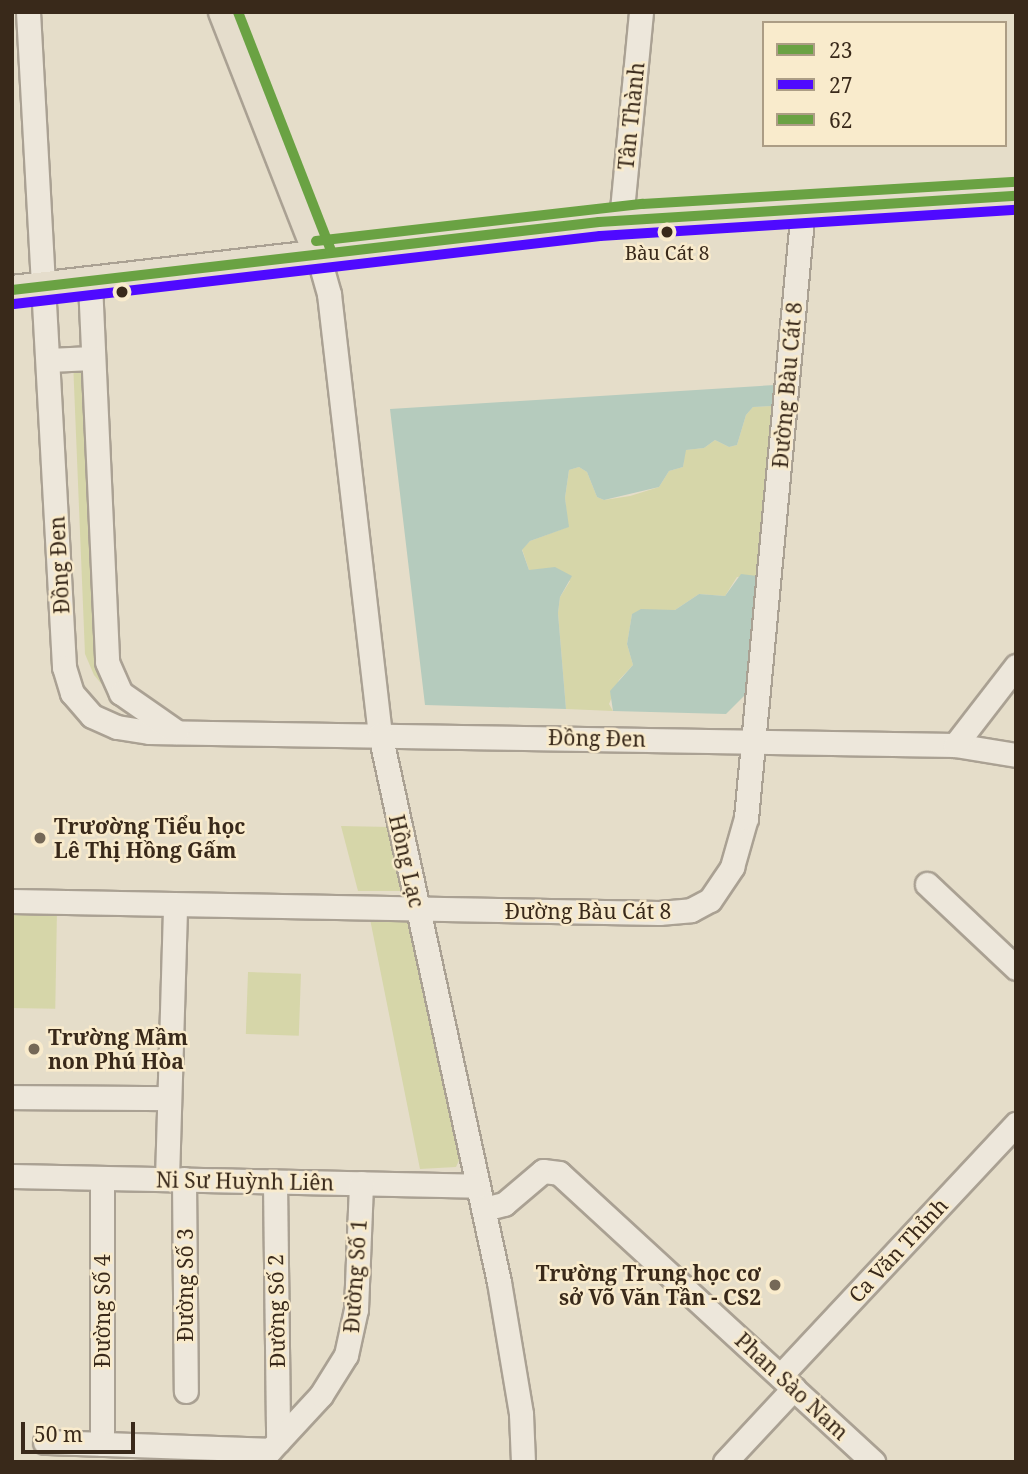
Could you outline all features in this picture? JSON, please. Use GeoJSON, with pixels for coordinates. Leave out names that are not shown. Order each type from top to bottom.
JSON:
{"type":"FeatureCollection","features":[{"type":"Feature","properties":{"kind":"main road"},"geometry":{"type":"LineString","coordinates":[[223,12],[318,255]]}},
{"type":"Feature","properties":{"kind":"main road"},"geometry":{"type":"LineString","coordinates":[[12,290],[621,220],[1016,196]]}},
{"type":"Feature","properties":{"kind":"street","name":"Đồng Đen"},"geometry":{"type":"LineString","coordinates":[[28,12],[68,685],[85,710],[100,721],[130,730],[954,745],[1016,755]]}},
{"type":"Feature","properties":{"kind":"street","name":"Tân Thành"},"geometry":{"type":"LineString","coordinates":[[621,220],[642,12]]}},
{"type":"Feature","properties":{"kind":"street","name":"Đường Bàu Cát 8"},"geometry":{"type":"LineString","coordinates":[[12,901],[659,913],[704,905],[722,885],[739,849],[754,741],[803,208]]}},
{"type":"Feature","properties":{"kind":"street","name":"Hồng Lạc"},"geometry":{"type":"LineString","coordinates":[[318,255],[329,294],[380,734],[484,1209],[515,1375],[523,1462]]}},
{"type":"Feature","properties":{"kind":"street","name":"Đồng Đen"},"geometry":{"type":"LineString","coordinates":[[90,283],[107,662],[121,693],[177,732]]}},
{"type":"Feature","properties":{"kind":"street"},"geometry":{"type":"LineString","coordinates":[[48,360],[93,358]]}},
{"type":"Feature","properties":{"kind":"street"},"geometry":{"type":"LineString","coordinates":[[954,745],[1016,666]]}},
{"type":"Feature","properties":{"kind":"street"},"geometry":{"type":"LineString","coordinates":[[927,884],[1016,968]]}},
{"type":"Feature","properties":{"kind":"street","name":"Đường Số 3"},"geometry":{"type":"LineString","coordinates":[[175,905],[169,1098],[186,1391]]}},
{"type":"Feature","properties":{"kind":"street"},"geometry":{"type":"LineString","coordinates":[[12,1097],[169,1098]]}},
{"type":"Feature","properties":{"kind":"street","name":"Ca Văn Thỉnh"},"geometry":{"type":"LineString","coordinates":[[725,1462],[787,1382],[1016,1124]]}},
{"type":"Feature","properties":{"kind":"street","name":"Phan Sào Nam"},"geometry":{"type":"LineString","coordinates":[[484,1209],[504,1204],[545,1170],[559,1173],[873,1462]]}},
{"type":"Feature","properties":{"kind":"street","name":"Ni Sư Huỳnh Liên"},"geometry":{"type":"LineString","coordinates":[[12,1176],[478,1186]]}},
{"type":"Feature","properties":{"kind":"street","name":"Đường Số 4"},"geometry":{"type":"LineString","coordinates":[[102,1178],[102,1444]]}},
{"type":"Feature","properties":{"kind":"street","name":"Đường Số 2"},"geometry":{"type":"LineString","coordinates":[[269,1451],[275,1182]]}},
{"type":"Feature","properties":{"kind":"street","name":"Đường Số 1"},"geometry":{"type":"LineString","coordinates":[[269,1451],[326,1388],[349,1345],[356,1308],[361,1183]]}},
{"type":"Feature","properties":{"kind":"street"},"geometry":{"type":"LineString","coordinates":[[44,1442],[269,1451]]}},
{"type":"Feature","properties":{"kind":"green space"},"geometry":{"type":"Polygon","coordinates":[[[73,361],[88,361],[109,693],[94,675],[85,654],[73,361]]]}},
{"type":"Feature","properties":{"kind":"green space"},"geometry":{"type":"Polygon","coordinates":[[[773,406],[757,576],[737,577],[725,596],[699,594],[675,610],[632,614],[627,644],[633,665],[619,680],[609,704],[613,711],[566,709],[558,613],[560,597],[570,581],[529,570],[522,549],[530,541],[568,527],[565,498],[569,470],[579,467],[587,472],[597,497],[604,500],[659,487],[669,471],[683,467],[685,450],[704,448],[715,440],[729,447],[737,445],[746,415],[753,407],[773,406]]]}},
{"type":"Feature","properties":{"kind":"green space"},"geometry":{"type":"Polygon","coordinates":[[[341,826],[391,827],[402,891],[358,891],[341,826]]]}},
{"type":"Feature","properties":{"kind":"green space"},"geometry":{"type":"Polygon","coordinates":[[[12,909],[57,910],[55,1009],[12,1008],[12,909]]]}},
{"type":"Feature","properties":{"kind":"green space"},"geometry":{"type":"Polygon","coordinates":[[[369,914],[414,920],[461,1156],[456,1167],[420,1169],[369,914]]]}},
{"type":"Feature","properties":{"kind":"green space"},"geometry":{"type":"Polygon","coordinates":[[[248,972],[301,974],[299,1036],[246,1034],[248,972]]]}},
{"type":"Feature","properties":{"kind":"shaded area"},"geometry":{"type":"Polygon","coordinates":[[[775,385],[773,406],[753,407],[746,415],[737,445],[729,447],[715,440],[704,448],[686,450],[683,467],[669,471],[659,487],[604,500],[597,497],[587,472],[579,467],[569,470],[565,498],[569,527],[530,541],[522,550],[529,570],[555,567],[572,576],[560,597],[558,613],[566,709],[425,705],[390,409],[775,385]]]}},
{"type":"Feature","properties":{"kind":"shaded area"},"geometry":{"type":"Polygon","coordinates":[[[741,574],[757,576],[746,694],[726,714],[613,711],[610,691],[633,665],[627,644],[632,614],[641,609],[675,610],[699,594],[725,596],[741,574]]]}},
{"type":"Feature","properties":{"kind":"transit line","name":"62"},"geometry":{"type":"LineString","coordinates":[[238,12],[331,250]]}},
{"type":"Feature","properties":{"kind":"transit line","name":"62"},"geometry":{"type":"LineString","coordinates":[[316,241],[643,204],[1015,182]]}},
{"type":"Feature","properties":{"kind":"transit line","name":"23"},"geometry":{"type":"LineString","coordinates":[[12,290],[599,222],[1016,196]]}},
{"type":"Feature","properties":{"kind":"transit line","name":"27"},"geometry":{"type":"LineString","coordinates":[[14,304],[600,236],[1016,210]]}},
{"type":"Feature","properties":{"kind":"place","name":"Bàu Cát 8"},"geometry":{"type":"Point","coordinates":[667,232]}},
{"type":"Feature","properties":{"kind":"place","name":"Trươờng Tiểu học Lê Thị Hồng Gấm"},"geometry":{"type":"Point","coordinates":[40,838]}},
{"type":"Feature","properties":{"kind":"place","name":"Trường Mầm non Phú Hòa"},"geometry":{"type":"Point","coordinates":[34,1049]}},
{"type":"Feature","properties":{"kind":"place","name":"Trường Trung học cơ sở Võ Văn Tần - CS2"},"geometry":{"type":"Point","coordinates":[775,1285]}}]}
